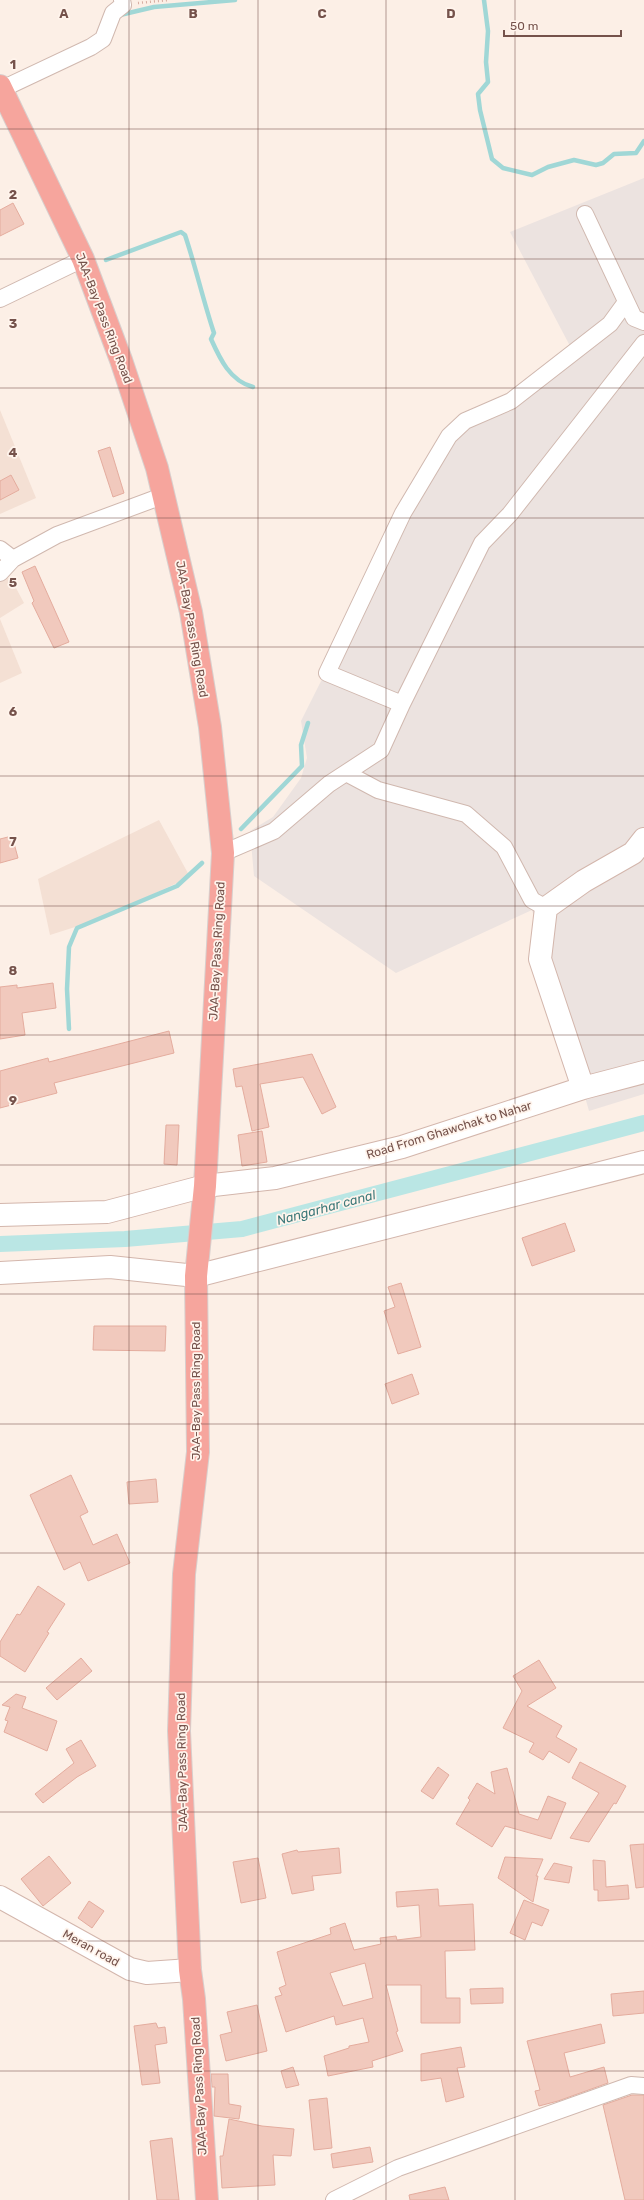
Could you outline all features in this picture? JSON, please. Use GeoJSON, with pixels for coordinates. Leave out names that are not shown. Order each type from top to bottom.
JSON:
{"type":"FeatureCollection","features":[{"type":"Feature","properties":{"kind":"highway","name":"JAA-Bay Pass Ring Road"},"geometry":{"type":"LineString","coordinates":[[1,87],[83,259],[121,360],[165,496],[191,612],[208,719],[223,853],[203,1196],[196,1276],[198,1452],[184,1574],[179,1731],[190,1970],[194,2000],[207,2200]]}},
{"type":"Feature","properties":{"kind":"street"},"geometry":{"type":"LineString","coordinates":[[1,87],[91,47],[103,39],[113,13],[123,2]]}},
{"type":"Feature","properties":{"kind":"street"},"geometry":{"type":"LineString","coordinates":[[585,214],[634,318],[644,322]]}},
{"type":"Feature","properties":{"kind":"street"},"geometry":{"type":"LineString","coordinates":[[0,299],[83,259]]}},
{"type":"Feature","properties":{"kind":"street"},"geometry":{"type":"LineString","coordinates":[[402,704],[327,673],[403,513],[449,436],[465,421],[511,401],[610,324],[626,302]]}},
{"type":"Feature","properties":{"kind":"street"},"geometry":{"type":"LineString","coordinates":[[223,853],[274,832],[329,784],[381,750],[402,704],[482,543],[510,514],[644,343]]}},
{"type":"Feature","properties":{"kind":"street"},"geometry":{"type":"LineString","coordinates":[[0,573],[13,559],[57,536],[165,496]]}},
{"type":"Feature","properties":{"kind":"street"},"geometry":{"type":"LineString","coordinates":[[0,549],[13,559]]}},
{"type":"Feature","properties":{"kind":"street"},"geometry":{"type":"LineString","coordinates":[[346,773],[378,790],[466,814],[504,847],[532,900],[546,908]]}},
{"type":"Feature","properties":{"kind":"street"},"geometry":{"type":"LineString","coordinates":[[583,1088],[540,958],[546,908],[584,881],[633,853],[644,839]]}},
{"type":"Feature","properties":{"kind":"street","name":"Road From Ghawchak to Nahar"},"geometry":{"type":"LineString","coordinates":[[0,1215],[107,1212],[203,1196],[402,1146],[583,1088],[644,1072]]}},
{"type":"Feature","properties":{"kind":"street"},"geometry":{"type":"LineString","coordinates":[[0,1273],[110,1267],[196,1276],[644,1162]]}},
{"type":"Feature","properties":{"kind":"street","name":"Meran road"},"geometry":{"type":"LineString","coordinates":[[0,1897],[130,1969],[147,1973],[190,1970]]}},
{"type":"Feature","properties":{"kind":"street"},"geometry":{"type":"LineString","coordinates":[[334,2200],[398,2168],[631,2085],[644,2086]]}},
{"type":"Feature","properties":{"kind":"path"},"geometry":{"type":"LineString","coordinates":[[123,2],[169,0]]}},
{"type":"Feature","properties":{"kind":"shaded area"},"geometry":{"type":"Polygon","coordinates":[[[644,178],[644,1094],[589,1111],[532,910],[396,973],[254,876],[250,831],[273,817],[301,778],[307,758],[301,721],[444,436],[503,398],[570,346],[510,232],[644,178]]]}},
{"type":"Feature","properties":{"kind":"shaded area"},"geometry":{"type":"Polygon","coordinates":[[[0,410],[36,498],[0,514],[0,410]]]}},
{"type":"Feature","properties":{"kind":"shaded area"},"geometry":{"type":"Polygon","coordinates":[[[0,558],[24,603],[0,618],[0,558]]]}},
{"type":"Feature","properties":{"kind":"shaded area"},"geometry":{"type":"Polygon","coordinates":[[[0,619],[22,673],[0,683],[0,619]]]}},
{"type":"Feature","properties":{"kind":"shaded area"},"geometry":{"type":"Polygon","coordinates":[[[159,820],[190,877],[97,920],[50,935],[38,879],[159,820]]]}},
{"type":"Feature","properties":{"kind":"building"},"geometry":{"type":"Polygon","coordinates":[[[13,203],[24,224],[0,236],[0,210],[13,203]]]}},
{"type":"Feature","properties":{"kind":"building"},"geometry":{"type":"Polygon","coordinates":[[[110,447],[124,493],[113,497],[98,451],[110,447]]]}},
{"type":"Feature","properties":{"kind":"building"},"geometry":{"type":"Polygon","coordinates":[[[11,475],[19,490],[0,500],[0,481],[11,475]]]}},
{"type":"Feature","properties":{"kind":"building"},"geometry":{"type":"Polygon","coordinates":[[[35,566],[69,642],[54,648],[32,603],[34,601],[22,572],[35,566]]]}},
{"type":"Feature","properties":{"kind":"building"},"geometry":{"type":"Polygon","coordinates":[[[12,836],[18,858],[0,863],[0,839],[12,836]]]}},
{"type":"Feature","properties":{"kind":"building"},"geometry":{"type":"Polygon","coordinates":[[[53,983],[56,1008],[22,1013],[25,1035],[0,1039],[0,987],[17,985],[17,988],[53,983]]]}},
{"type":"Feature","properties":{"kind":"building"},"geometry":{"type":"Polygon","coordinates":[[[169,1031],[174,1053],[54,1083],[57,1093],[0,1108],[0,1071],[48,1058],[49,1062],[169,1031]]]}},
{"type":"Feature","properties":{"kind":"building"},"geometry":{"type":"Polygon","coordinates":[[[312,1054],[336,1107],[322,1114],[303,1077],[260,1084],[269,1127],[252,1131],[242,1086],[236,1087],[233,1069],[312,1054]]]}},
{"type":"Feature","properties":{"kind":"building"},"geometry":{"type":"Polygon","coordinates":[[[166,1125],[179,1125],[177,1165],[164,1164],[166,1125]]]}},
{"type":"Feature","properties":{"kind":"building"},"geometry":{"type":"Polygon","coordinates":[[[262,1131],[267,1162],[242,1166],[238,1135],[262,1131]]]}},
{"type":"Feature","properties":{"kind":"building"},"geometry":{"type":"Polygon","coordinates":[[[565,1223],[575,1251],[532,1266],[522,1238],[565,1223]]]}},
{"type":"Feature","properties":{"kind":"building"},"geometry":{"type":"Polygon","coordinates":[[[401,1283],[421,1347],[398,1354],[384,1311],[395,1307],[388,1287],[401,1283]]]}},
{"type":"Feature","properties":{"kind":"building"},"geometry":{"type":"Polygon","coordinates":[[[94,1326],[166,1326],[165,1351],[93,1350],[94,1326]]]}},
{"type":"Feature","properties":{"kind":"building"},"geometry":{"type":"Polygon","coordinates":[[[412,1374],[419,1394],[392,1404],[385,1384],[412,1374]]]}},
{"type":"Feature","properties":{"kind":"building"},"geometry":{"type":"Polygon","coordinates":[[[71,1475],[88,1512],[80,1516],[93,1545],[117,1534],[130,1563],[88,1581],[80,1562],[64,1570],[30,1495],[71,1475]]]}},
{"type":"Feature","properties":{"kind":"building"},"geometry":{"type":"Polygon","coordinates":[[[156,1479],[158,1502],[129,1504],[127,1482],[156,1479]]]}},
{"type":"Feature","properties":{"kind":"building"},"geometry":{"type":"Polygon","coordinates":[[[38,1586],[65,1604],[47,1632],[49,1633],[25,1672],[0,1656],[0,1642],[17,1614],[20,1615],[38,1586]]]}},
{"type":"Feature","properties":{"kind":"building"},"geometry":{"type":"Polygon","coordinates":[[[81,1658],[92,1671],[57,1700],[46,1688],[81,1658]]]}},
{"type":"Feature","properties":{"kind":"building"},"geometry":{"type":"Polygon","coordinates":[[[539,1660],[556,1688],[527,1706],[562,1726],[556,1737],[577,1749],[569,1763],[549,1751],[543,1760],[529,1752],[534,1743],[503,1728],[522,1691],[513,1676],[539,1660]]]}},
{"type":"Feature","properties":{"kind":"building"},"geometry":{"type":"Polygon","coordinates":[[[16,1694],[26,1697],[22,1708],[57,1721],[47,1751],[4,1732],[8,1721],[5,1720],[10,1707],[2,1705],[16,1694]]]}},
{"type":"Feature","properties":{"kind":"building"},"geometry":{"type":"Polygon","coordinates":[[[81,1740],[96,1766],[77,1777],[43,1803],[35,1794],[74,1763],[66,1749],[81,1740]]]}},
{"type":"Feature","properties":{"kind":"building"},"geometry":{"type":"Polygon","coordinates":[[[580,1762],[626,1786],[616,1804],[614,1803],[589,1842],[570,1838],[599,1793],[572,1778],[580,1762]]]}},
{"type":"Feature","properties":{"kind":"building"},"geometry":{"type":"Polygon","coordinates":[[[438,1767],[449,1775],[433,1799],[421,1791],[438,1767]]]}},
{"type":"Feature","properties":{"kind":"building"},"geometry":{"type":"Polygon","coordinates":[[[507,1768],[519,1814],[538,1820],[548,1796],[566,1803],[551,1839],[505,1826],[492,1847],[456,1824],[470,1800],[468,1798],[477,1783],[495,1794],[491,1772],[507,1768]]]}},
{"type":"Feature","properties":{"kind":"building"},"geometry":{"type":"Polygon","coordinates":[[[644,1844],[644,1887],[636,1888],[630,1845],[644,1844]]]}},
{"type":"Feature","properties":{"kind":"building"},"geometry":{"type":"Polygon","coordinates":[[[339,1848],[341,1873],[312,1876],[314,1890],[292,1894],[282,1854],[297,1850],[298,1852],[339,1848]]]}},
{"type":"Feature","properties":{"kind":"building"},"geometry":{"type":"Polygon","coordinates":[[[49,1856],[71,1883],[43,1906],[21,1879],[49,1856]]]}},
{"type":"Feature","properties":{"kind":"building"},"geometry":{"type":"Polygon","coordinates":[[[505,1857],[543,1859],[536,1876],[538,1876],[533,1902],[498,1878],[505,1857]]]}},
{"type":"Feature","properties":{"kind":"building"},"geometry":{"type":"Polygon","coordinates":[[[258,1858],[266,1898],[241,1903],[233,1862],[258,1858]]]}},
{"type":"Feature","properties":{"kind":"building"},"geometry":{"type":"Polygon","coordinates":[[[593,1860],[605,1861],[606,1887],[628,1885],[629,1899],[598,1901],[598,1890],[594,1890],[593,1860]]]}},
{"type":"Feature","properties":{"kind":"building"},"geometry":{"type":"Polygon","coordinates":[[[554,1863],[572,1867],[569,1883],[544,1879],[554,1863]]]}},
{"type":"Feature","properties":{"kind":"building"},"geometry":{"type":"Polygon","coordinates":[[[438,1889],[439,1906],[473,1904],[475,1950],[445,1951],[446,1998],[460,1998],[460,2023],[421,2023],[421,1985],[386,1985],[398,2031],[396,2032],[403,2051],[372,2061],[373,2067],[328,2076],[324,2056],[349,2048],[349,2046],[369,2042],[363,2018],[336,2025],[334,2016],[286,2032],[275,1997],[282,1995],[279,1988],[286,1985],[277,1952],[331,1934],[330,1928],[345,1923],[354,1950],[381,1944],[380,1938],[396,1936],[397,1940],[421,1937],[419,1905],[397,1907],[396,1892],[438,1889]],[[365,1963],[330,1973],[343,2006],[373,1998],[365,1963]]]}},
{"type":"Feature","properties":{"kind":"building"},"geometry":{"type":"Polygon","coordinates":[[[524,1900],[549,1910],[542,1926],[532,1922],[525,1940],[510,1933],[524,1900]]]}},
{"type":"Feature","properties":{"kind":"building"},"geometry":{"type":"Polygon","coordinates":[[[89,1901],[104,1911],[92,1928],[78,1918],[89,1901]]]}},
{"type":"Feature","properties":{"kind":"building"},"geometry":{"type":"Polygon","coordinates":[[[503,1988],[503,2003],[471,2004],[470,1989],[503,1988]]]}},
{"type":"Feature","properties":{"kind":"building"},"geometry":{"type":"Polygon","coordinates":[[[644,1991],[644,2013],[613,2016],[611,1994],[644,1991]]]}},
{"type":"Feature","properties":{"kind":"building"},"geometry":{"type":"Polygon","coordinates":[[[257,2005],[267,2051],[226,2061],[220,2035],[232,2032],[227,2012],[257,2005]]]}},
{"type":"Feature","properties":{"kind":"building"},"geometry":{"type":"Polygon","coordinates":[[[156,2023],[158,2028],[165,2027],[167,2043],[155,2045],[160,2083],[142,2085],[134,2026],[156,2023]]]}},
{"type":"Feature","properties":{"kind":"building"},"geometry":{"type":"Polygon","coordinates":[[[601,2024],[605,2043],[564,2053],[570,2077],[604,2067],[608,2083],[558,2101],[539,2106],[535,2091],[540,2090],[527,2041],[601,2024]]]}},
{"type":"Feature","properties":{"kind":"building"},"geometry":{"type":"Polygon","coordinates":[[[461,2047],[465,2067],[457,2068],[464,2097],[446,2102],[441,2078],[421,2081],[421,2054],[461,2047]]]}},
{"type":"Feature","properties":{"kind":"building"},"geometry":{"type":"Polygon","coordinates":[[[293,2067],[299,2085],[286,2088],[281,2071],[293,2067]]]}},
{"type":"Feature","properties":{"kind":"building"},"geometry":{"type":"Polygon","coordinates":[[[211,2074],[228,2074],[229,2104],[241,2106],[239,2119],[214,2116],[215,2087],[212,2087],[211,2074]]]}},
{"type":"Feature","properties":{"kind":"building"},"geometry":{"type":"Polygon","coordinates":[[[632,2095],[644,2095],[644,2200],[625,2200],[603,2105],[632,2095]]]}},
{"type":"Feature","properties":{"kind":"building"},"geometry":{"type":"Polygon","coordinates":[[[327,2098],[332,2148],[314,2150],[309,2100],[327,2098]]]}},
{"type":"Feature","properties":{"kind":"building"},"geometry":{"type":"Polygon","coordinates":[[[229,2119],[262,2126],[294,2129],[291,2156],[273,2155],[275,2185],[222,2188],[220,2156],[223,2156],[229,2119]]]}},
{"type":"Feature","properties":{"kind":"building"},"geometry":{"type":"Polygon","coordinates":[[[172,2138],[179,2200],[157,2200],[150,2141],[172,2138]]]}},
{"type":"Feature","properties":{"kind":"building"},"geometry":{"type":"Polygon","coordinates":[[[370,2147],[373,2162],[333,2168],[331,2154],[370,2147]]]}},
{"type":"Feature","properties":{"kind":"building"},"geometry":{"type":"Polygon","coordinates":[[[445,2187],[449,2200],[410,2200],[409,2195],[445,2187]]]}},
{"type":"Feature","properties":{"kind":"waterway"},"geometry":{"type":"LineString","coordinates":[[120,15],[154,7],[235,0]]}},
{"type":"Feature","properties":{"kind":"waterway"},"geometry":{"type":"LineString","coordinates":[[484,0],[488,31],[486,62],[488,82],[478,94],[480,110],[492,159],[503,168],[532,175],[548,167],[574,160],[596,165],[603,163],[614,154],[636,153],[644,141]]}},
{"type":"Feature","properties":{"kind":"waterway"},"geometry":{"type":"LineString","coordinates":[[106,260],[181,232],[185,235],[214,333],[211,339],[222,361],[232,374],[238,380],[253,387]]}},
{"type":"Feature","properties":{"kind":"waterway"},"geometry":{"type":"LineString","coordinates":[[241,829],[302,766],[301,745],[308,723]]}},
{"type":"Feature","properties":{"kind":"waterway"},"geometry":{"type":"LineString","coordinates":[[69,1029],[67,989],[69,947],[77,928],[177,886],[202,863]]}},
{"type":"Feature","properties":{"kind":"waterway","name":"Nangarhar canal"},"geometry":{"type":"LineString","coordinates":[[0,1244],[125,1239],[242,1229],[644,1123]]}}]}
